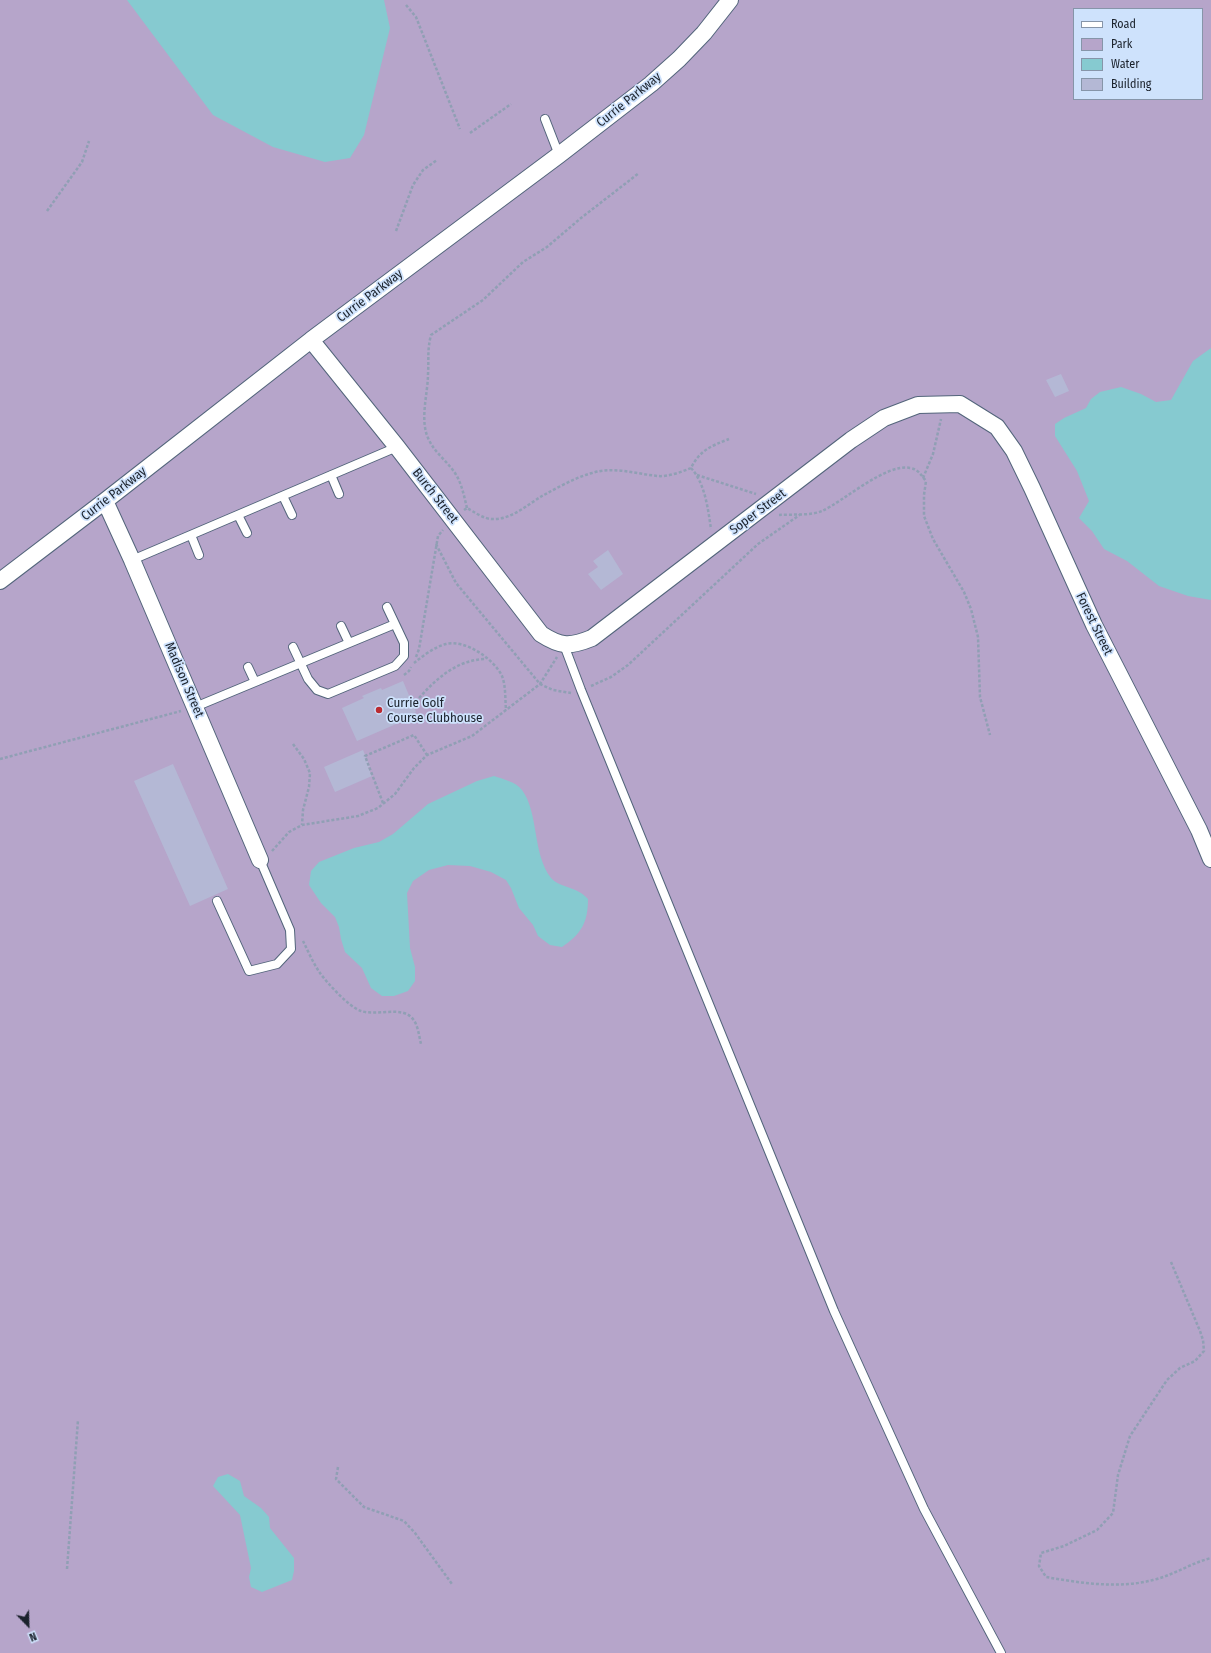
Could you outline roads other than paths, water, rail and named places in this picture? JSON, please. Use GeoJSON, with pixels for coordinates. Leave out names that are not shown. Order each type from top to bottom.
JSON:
{"type":"FeatureCollection","features":[{"type":"Feature","properties":{"kind":"street","name":"Currie Parkway"},"geometry":{"type":"LineString","coordinates":[[0,581],[105,501],[310,340],[559,155],[651,84],[679,59],[704,33],[730,0]]}},
{"type":"Feature","properties":{"kind":"street","name":"Burch Street"},"geometry":{"type":"LineString","coordinates":[[310,340],[397,447],[541,634],[552,641],[564,645]]}},
{"type":"Feature","properties":{"kind":"street","name":"Soper Street"},"geometry":{"type":"LineString","coordinates":[[564,645],[577,644],[592,638],[713,546],[776,507],[851,440],[884,418],[918,405],[960,404]]}},
{"type":"Feature","properties":{"kind":"street","name":"Forest Street"},"geometry":{"type":"LineString","coordinates":[[960,404],[997,427],[1014,451],[1094,625],[1199,830],[1211,859]]}},
{"type":"Feature","properties":{"kind":"street","name":"Madison Street"},"geometry":{"type":"LineString","coordinates":[[105,501],[132,560],[260,860]]}},
{"type":"Feature","properties":{"kind":"lane"},"geometry":{"type":"LineString","coordinates":[[545,119],[559,155]]}},
{"type":"Feature","properties":{"kind":"lane"},"geometry":{"type":"LineString","coordinates":[[132,560],[397,447]]}},
{"type":"Feature","properties":{"kind":"lane"},"geometry":{"type":"LineString","coordinates":[[331,475],[339,494]]}},
{"type":"Feature","properties":{"kind":"lane"},"geometry":{"type":"LineString","coordinates":[[283,496],[292,515]]}},
{"type":"Feature","properties":{"kind":"lane"},"geometry":{"type":"LineString","coordinates":[[238,515],[246,533]]}},
{"type":"Feature","properties":{"kind":"lane"},"geometry":{"type":"LineString","coordinates":[[191,535],[199,555]]}},
{"type":"Feature","properties":{"kind":"lane"},"geometry":{"type":"LineString","coordinates":[[293,647],[308,679],[317,690],[328,694],[395,666],[404,656],[404,643],[387,607]]}},
{"type":"Feature","properties":{"kind":"lane"},"geometry":{"type":"LineString","coordinates":[[195,707],[395,624]]}},
{"type":"Feature","properties":{"kind":"lane"},"geometry":{"type":"LineString","coordinates":[[341,626],[349,643]]}},
{"type":"Feature","properties":{"kind":"lane"},"geometry":{"type":"LineString","coordinates":[[564,645],[834,1311],[924,1509],[1001,1653]]}},
{"type":"Feature","properties":{"kind":"lane"},"geometry":{"type":"LineString","coordinates":[[248,666],[255,682]]}},
{"type":"Feature","properties":{"kind":"lane"},"geometry":{"type":"LineString","coordinates":[[217,901],[249,971],[277,964],[291,949],[290,930],[260,860]]}},
{"type":"Feature","properties":{"kind":"water"},"geometry":{"type":"Polygon","coordinates":[[[127,0],[384,0],[390,28],[364,135],[350,158],[325,162],[273,147],[213,115],[127,0]]]}},
{"type":"Feature","properties":{"kind":"water"},"geometry":{"type":"Polygon","coordinates":[[[1211,348],[1211,600],[1188,596],[1159,586],[1127,561],[1104,549],[1092,531],[1079,518],[1089,501],[1077,471],[1055,436],[1055,424],[1064,418],[1086,408],[1091,399],[1100,392],[1121,387],[1141,394],[1156,402],[1171,400],[1193,361],[1211,348]]]}},
{"type":"Feature","properties":{"kind":"water"},"geometry":{"type":"Polygon","coordinates":[[[494,776],[509,781],[522,790],[531,810],[541,857],[551,878],[557,883],[583,894],[588,899],[587,915],[582,927],[569,942],[562,947],[550,945],[538,936],[533,925],[519,908],[506,880],[491,872],[470,866],[448,865],[429,870],[413,881],[407,893],[410,948],[415,967],[415,981],[408,991],[394,996],[382,996],[371,988],[362,968],[345,952],[335,917],[321,903],[309,885],[311,871],[319,862],[354,848],[379,842],[393,834],[428,804],[477,781],[494,776]]]}},
{"type":"Feature","properties":{"kind":"water"},"geometry":{"type":"Polygon","coordinates":[[[228,1474],[240,1481],[244,1496],[261,1508],[269,1517],[270,1528],[294,1558],[292,1580],[262,1592],[251,1587],[249,1577],[251,1568],[240,1515],[213,1486],[218,1477],[228,1474]]]}},
{"type":"Feature","properties":{"kind":"place","name":"Currie Golf Course Clubhouse"},"geometry":{"type":"Point","coordinates":[379,710]}}]}
